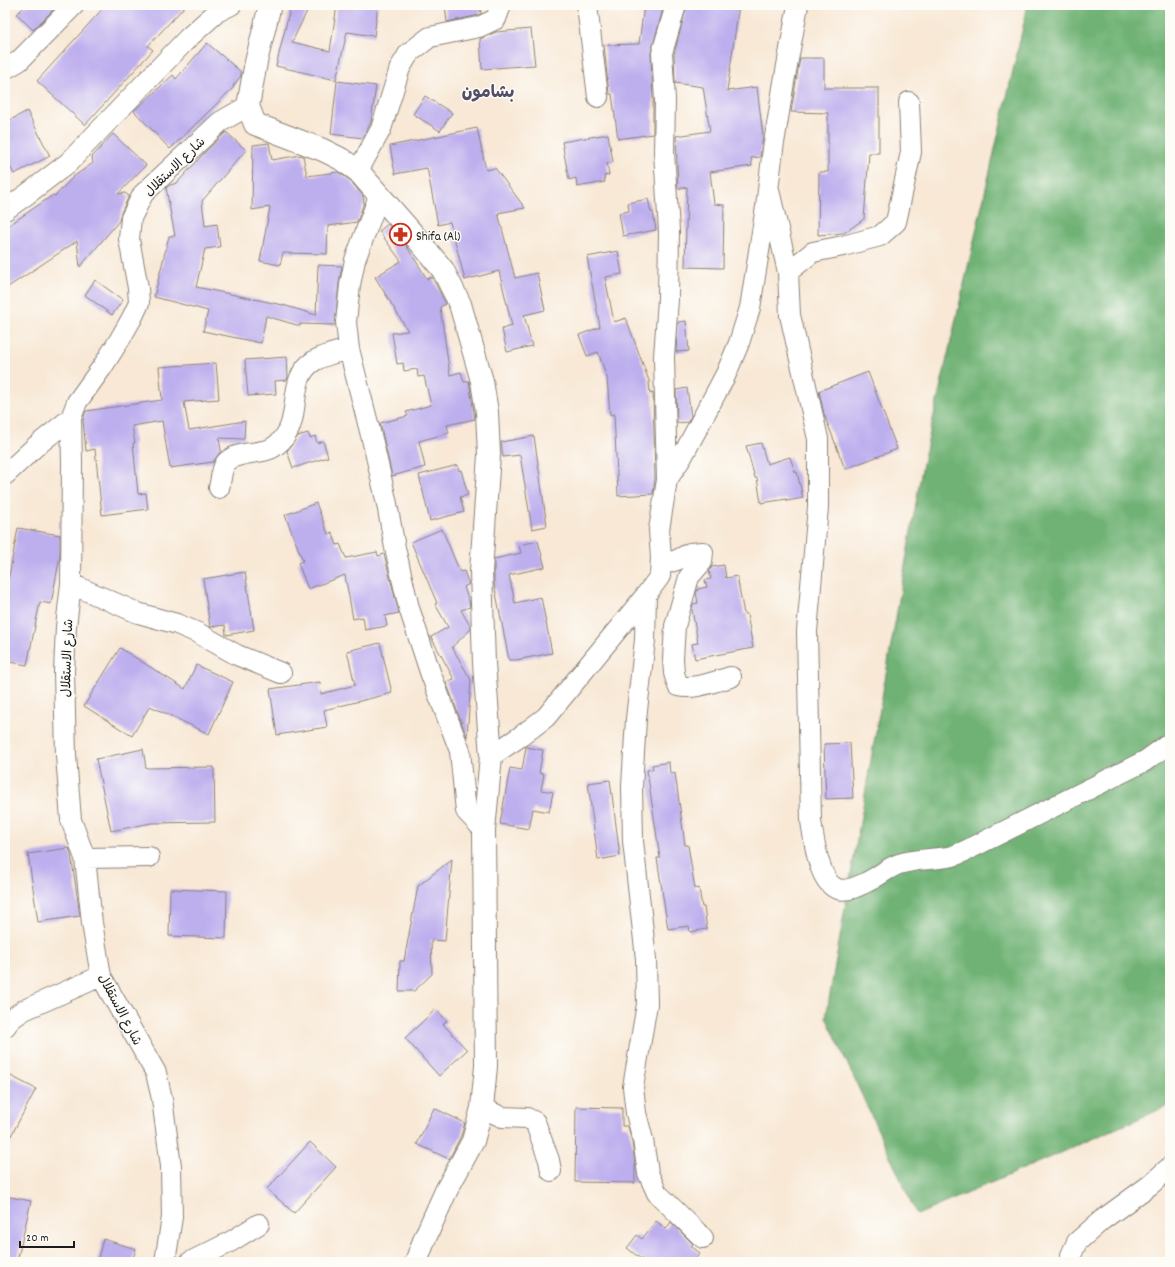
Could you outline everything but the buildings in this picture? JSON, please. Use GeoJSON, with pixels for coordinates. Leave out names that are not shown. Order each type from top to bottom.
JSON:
{"type":"FeatureCollection","features":[{"type":"Feature","properties":{"kind":"main road"},"geometry":{"type":"LineString","coordinates":[[270,5],[256,62],[248,106],[255,124],[323,150],[341,159],[358,171],[443,270],[460,304],[482,381],[487,412],[489,455],[481,571],[484,663],[491,756],[484,830],[487,1032],[486,1066],[482,1108],[473,1141],[446,1191],[416,1262]]}},
{"type":"Feature","properties":{"kind":"street"},"geometry":{"type":"LineString","coordinates":[[5,69],[19,61],[74,5]]}},
{"type":"Feature","properties":{"kind":"street"},"geometry":{"type":"LineString","coordinates":[[5,210],[68,162],[188,38],[217,12],[231,5]]}},
{"type":"Feature","properties":{"kind":"street"},"geometry":{"type":"LineString","coordinates":[[358,171],[381,129],[400,68],[409,53],[430,37],[479,27],[496,19],[501,5]]}},
{"type":"Feature","properties":{"kind":"street"},"geometry":{"type":"LineString","coordinates":[[588,5],[598,97]]}},
{"type":"Feature","properties":{"kind":"street"},"geometry":{"type":"LineString","coordinates":[[491,756],[546,717],[660,576],[661,565],[659,530],[667,480],[664,357],[668,299],[669,231],[664,152],[665,100],[662,53],[676,5]]}},
{"type":"Feature","properties":{"kind":"street"},"geometry":{"type":"LineString","coordinates":[[667,480],[682,457],[726,374],[739,342],[750,308],[769,190],[784,82],[798,5]]}},
{"type":"Feature","properties":{"kind":"street"},"geometry":{"type":"LineString","coordinates":[[788,272],[813,252],[880,236],[896,222],[911,152],[909,102]]}},
{"type":"Feature","properties":{"kind":"street","name":"شارع الاستقلال"},"geometry":{"type":"LineString","coordinates":[[165,1262],[172,1217],[171,1166],[162,1099],[156,1073],[101,976],[92,923],[85,858],[71,820],[66,755],[64,672],[66,627],[71,584],[71,418],[77,402],[120,339],[139,303],[138,288],[129,239],[131,218],[143,194],[220,122],[248,106]]}},
{"type":"Feature","properties":{"kind":"street"},"geometry":{"type":"LineString","coordinates":[[769,190],[788,272],[790,315],[818,439],[818,506],[807,631],[811,821],[815,849],[821,870],[831,886],[839,889],[852,889],[868,882],[896,865],[907,861],[953,856],[968,850],[1145,761],[1170,743]]}},
{"type":"Feature","properties":{"kind":"street"},"geometry":{"type":"LineString","coordinates":[[379,196],[355,260],[350,285],[346,322],[349,349],[374,447],[409,608],[430,672],[460,751],[466,811],[484,830]]}},
{"type":"Feature","properties":{"kind":"street"},"geometry":{"type":"LineString","coordinates":[[219,488],[224,466],[228,460],[235,456],[268,450],[283,438],[289,429],[293,415],[299,377],[307,367],[315,360],[349,349]]}},
{"type":"Feature","properties":{"kind":"street"},"geometry":{"type":"LineString","coordinates":[[5,475],[35,447],[71,418]]}},
{"type":"Feature","properties":{"kind":"street"},"geometry":{"type":"LineString","coordinates":[[661,565],[690,554],[703,552],[702,562],[689,577],[675,626],[673,660],[674,673],[678,686],[685,688],[731,677]]}},
{"type":"Feature","properties":{"kind":"street"},"geometry":{"type":"LineString","coordinates":[[71,584],[138,613],[176,624],[198,633],[237,655],[281,673]]}},
{"type":"Feature","properties":{"kind":"street"},"geometry":{"type":"LineString","coordinates":[[646,595],[645,640],[636,719],[632,786],[633,841],[646,959],[647,1004],[632,1087],[636,1113],[643,1140],[648,1174],[657,1194],[703,1238]]}},
{"type":"Feature","properties":{"kind":"street"},"geometry":{"type":"LineString","coordinates":[[85,858],[149,857]]}},
{"type":"Feature","properties":{"kind":"street"},"geometry":{"type":"LineString","coordinates":[[5,1027],[11,1018],[24,1010],[101,976]]}},
{"type":"Feature","properties":{"kind":"street"},"geometry":{"type":"LineString","coordinates":[[482,1108],[502,1117],[527,1118],[535,1122],[549,1160],[551,1171]]}},
{"type":"Feature","properties":{"kind":"street"},"geometry":{"type":"LineString","coordinates":[[1071,1262],[1077,1242],[1102,1220],[1150,1185],[1170,1168]]}},
{"type":"Feature","properties":{"kind":"street"},"geometry":{"type":"LineString","coordinates":[[190,1262],[230,1242],[258,1224]]}},
{"type":"Feature","properties":{"kind":"green space"},"geometry":{"type":"Polygon","coordinates":[[[1028,5],[1170,5],[1170,1105],[917,1215],[826,1017],[923,463],[1028,5]]]}},
{"type":"Feature","properties":{"kind":"place","name":"Shifa (Al)"},"geometry":{"type":"Point","coordinates":[401,235]}},
{"type":"Feature","properties":{"kind":"district","name":"بشامون"},"geometry":{"type":"Point","coordinates":[488,91]}}]}
